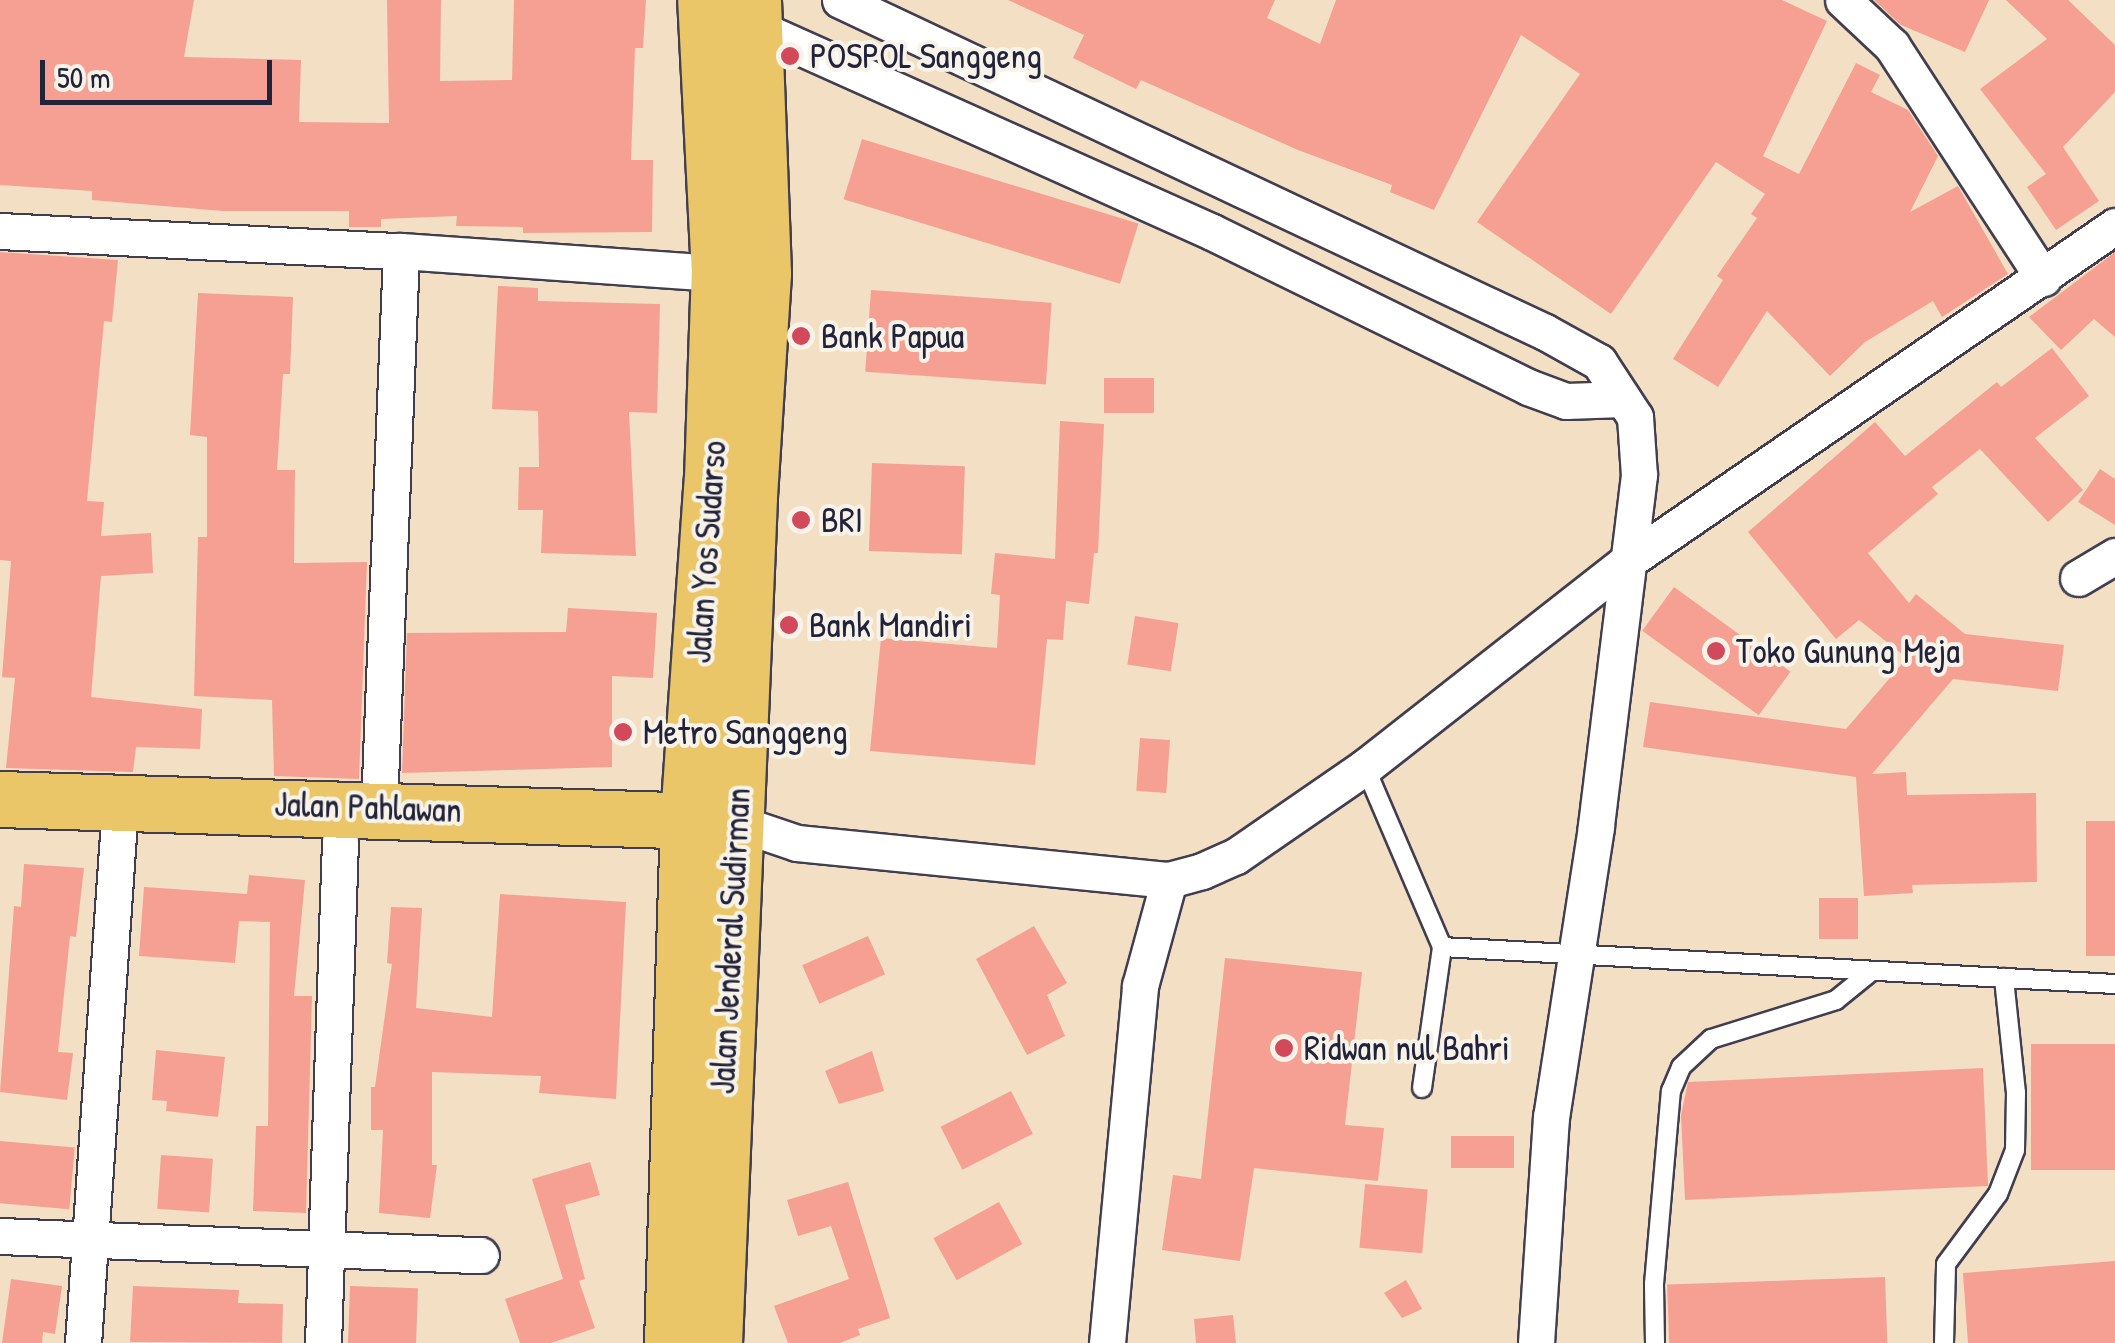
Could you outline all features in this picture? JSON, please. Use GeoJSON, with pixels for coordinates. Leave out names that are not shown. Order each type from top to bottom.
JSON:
{"type":"FeatureCollection","features":[{"type":"Feature","properties":{"kind":"main road","name":"Jalan Yos Sudarso"},"geometry":{"type":"LineString","coordinates":[[672,1343],[711,838],[712,479],[719,273],[705,0]]}},
{"type":"Feature","properties":{"kind":"main road","name":"Jalan Jenderal Sudirman"},"geometry":{"type":"LineString","coordinates":[[714,1343],[711,838],[763,273],[754,14]]}},
{"type":"Feature","properties":{"kind":"main road","name":"Jalan Pahlawan"},"geometry":{"type":"LineString","coordinates":[[0,799],[120,820]]}},
{"type":"Feature","properties":{"kind":"main road","name":"Jalan Pahlawan"},"geometry":{"type":"LineString","coordinates":[[0,832],[120,820],[359,824],[711,838]]}},
{"type":"Feature","properties":{"kind":"street"},"geometry":{"type":"LineString","coordinates":[[840,0],[1599,362],[1623,399],[1639,430],[1639,475],[1577,956],[1551,1117],[1536,1343]]}},
{"type":"Feature","properties":{"kind":"street"},"geometry":{"type":"LineString","coordinates":[[1843,0],[1892,46],[2043,278]]}},
{"type":"Feature","properties":{"kind":"street"},"geometry":{"type":"LineString","coordinates":[[754,14],[1566,402],[1623,399]]}},
{"type":"Feature","properties":{"kind":"street"},"geometry":{"type":"LineString","coordinates":[[1212,232],[1230,186]]}},
{"type":"Feature","properties":{"kind":"street"},"geometry":{"type":"LineString","coordinates":[[711,838],[1169,880],[1236,856],[1365,768],[1628,561],[2115,226]]}},
{"type":"Feature","properties":{"kind":"street"},"geometry":{"type":"LineString","coordinates":[[0,231],[401,251],[719,273]]}},
{"type":"Feature","properties":{"kind":"street"},"geometry":{"type":"LineString","coordinates":[[323,1343],[326,1246],[401,251]]}},
{"type":"Feature","properties":{"kind":"street"},"geometry":{"type":"LineString","coordinates":[[1433,341],[1454,291]]}},
{"type":"Feature","properties":{"kind":"street"},"geometry":{"type":"LineString","coordinates":[[2078,578],[2115,556]]}},
{"type":"Feature","properties":{"kind":"street"},"geometry":{"type":"LineString","coordinates":[[83,1343],[120,820]]}},
{"type":"Feature","properties":{"kind":"street"},"geometry":{"type":"LineString","coordinates":[[1107,1343],[1140,986],[1169,880]]}},
{"type":"Feature","properties":{"kind":"street"},"geometry":{"type":"LineString","coordinates":[[0,1236],[481,1255]]}},
{"type":"Feature","properties":{"kind":"lane"},"geometry":{"type":"LineString","coordinates":[[1365,768],[1442,948],[1422,1088]]}},
{"type":"Feature","properties":{"kind":"lane"},"geometry":{"type":"LineString","coordinates":[[1442,948],[2115,984]]}},
{"type":"Feature","properties":{"kind":"lane"},"geometry":{"type":"LineString","coordinates":[[1654,1343],[1654,1284],[1671,1091],[1681,1067],[1711,1038],[1836,1000],[1872,971]]}},
{"type":"Feature","properties":{"kind":"lane"},"geometry":{"type":"LineString","coordinates":[[1944,1343],[1946,1264],[1998,1194],[2015,1150],[2016,1094],[2004,978]]}},
{"type":"Feature","properties":{"kind":"building"},"geometry":{"type":"Polygon","coordinates":[[[0,0],[194,0],[184,57],[301,60],[299,122],[389,123],[387,0],[441,0],[440,81],[512,80],[514,0],[646,0],[643,48],[635,48],[631,160],[653,160],[652,232],[523,233],[523,227],[456,226],[457,216],[381,219],[381,227],[349,227],[349,211],[223,211],[92,200],[92,191],[0,185],[0,0]]]}},
{"type":"Feature","properties":{"kind":"building"},"geometry":{"type":"Polygon","coordinates":[[[1008,0],[1275,0],[1267,18],[1320,44],[1336,0],[1782,0],[1827,21],[1763,156],[1799,174],[1856,63],[1880,75],[1871,92],[1908,110],[1938,156],[1910,212],[1958,186],[2008,274],[1942,317],[1933,301],[1865,342],[1830,376],[1767,311],[1718,387],[1673,359],[1723,280],[1717,276],[1757,218],[1751,214],[1765,194],[1716,162],[1611,314],[1477,222],[1580,74],[1521,35],[1434,210],[1390,192],[1392,185],[1298,150],[1141,80],[1136,89],[1073,58],[1084,35],[1008,0]]]}},
{"type":"Feature","properties":{"kind":"building"},"geometry":{"type":"Polygon","coordinates":[[[1874,0],[1989,0],[1965,52],[1901,25],[1874,0]]]}},
{"type":"Feature","properties":{"kind":"building"},"geometry":{"type":"Polygon","coordinates":[[[2006,0],[2068,0],[2115,45],[2115,92],[2063,147],[2099,201],[2056,230],[2027,187],[2046,174],[1980,89],[2047,39],[2006,0]]]}},
{"type":"Feature","properties":{"kind":"building"},"geometry":{"type":"Polygon","coordinates":[[[862,139],[1138,223],[1120,284],[844,199],[862,139]]]}},
{"type":"Feature","properties":{"kind":"building"},"geometry":{"type":"Polygon","coordinates":[[[0,252],[118,260],[112,322],[104,321],[87,501],[104,502],[101,536],[151,533],[153,573],[101,576],[91,697],[202,709],[200,749],[136,747],[133,772],[6,768],[15,678],[2,677],[11,561],[0,560],[0,252]]]}},
{"type":"Feature","properties":{"kind":"building"},"geometry":{"type":"Polygon","coordinates":[[[2115,252],[2115,337],[2094,319],[2061,350],[2029,317],[2115,252]]]}},
{"type":"Feature","properties":{"kind":"building"},"geometry":{"type":"Polygon","coordinates":[[[498,286],[538,288],[538,301],[660,304],[657,413],[629,412],[636,556],[541,553],[543,510],[518,510],[519,467],[539,467],[538,411],[492,409],[498,286]]]}},
{"type":"Feature","properties":{"kind":"building"},"geometry":{"type":"Polygon","coordinates":[[[871,290],[1052,303],[1046,384],[865,372],[871,290]]]}},
{"type":"Feature","properties":{"kind":"building"},"geometry":{"type":"Polygon","coordinates":[[[198,293],[293,297],[290,374],[283,374],[277,470],[295,470],[294,563],[367,562],[359,779],[274,776],[272,700],[194,696],[198,537],[207,537],[207,437],[190,435],[198,293]]]}},
{"type":"Feature","properties":{"kind":"building"},"geometry":{"type":"Polygon","coordinates":[[[2052,348],[2089,396],[2035,438],[2083,490],[2048,522],[1980,449],[1932,487],[1938,494],[1868,553],[1909,603],[1916,594],[1965,634],[2064,645],[2058,691],[1953,679],[1872,774],[1906,772],[1907,795],[2036,793],[2037,882],[1912,885],[1913,893],[1864,896],[1856,777],[1643,747],[1650,702],[1846,729],[1907,658],[1859,620],[1836,639],[1748,532],[1875,422],[1905,456],[1997,382],[2001,387],[2052,348]]]}},
{"type":"Feature","properties":{"kind":"building"},"geometry":{"type":"Polygon","coordinates":[[[1104,378],[1154,378],[1154,413],[1104,413],[1104,378]]]}},
{"type":"Feature","properties":{"kind":"building"},"geometry":{"type":"Polygon","coordinates":[[[1060,421],[1104,424],[1098,553],[1094,553],[1089,604],[1066,601],[1063,640],[1047,639],[1035,765],[870,751],[881,638],[997,648],[1000,595],[991,594],[995,553],[1055,559],[1060,421]]]}},
{"type":"Feature","properties":{"kind":"building"},"geometry":{"type":"Polygon","coordinates":[[[872,463],[965,466],[962,554],[869,551],[872,463]]]}},
{"type":"Feature","properties":{"kind":"building"},"geometry":{"type":"Polygon","coordinates":[[[2100,469],[2115,479],[2115,525],[2078,502],[2100,469]]]}},
{"type":"Feature","properties":{"kind":"building","name":"Toko Gunung Meja"},"geometry":{"type":"Polygon","coordinates":[[[1674,587],[1790,672],[1759,715],[1642,631],[1674,587]]]}},
{"type":"Feature","properties":{"kind":"building"},"geometry":{"type":"Polygon","coordinates":[[[568,608],[657,613],[653,678],[612,676],[612,767],[402,773],[407,633],[566,632],[568,608]]]}},
{"type":"Feature","properties":{"kind":"building"},"geometry":{"type":"Polygon","coordinates":[[[1135,616],[1178,623],[1171,671],[1127,664],[1135,616]]]}},
{"type":"Feature","properties":{"kind":"building"},"geometry":{"type":"Polygon","coordinates":[[[1140,738],[1170,740],[1166,793],[1136,791],[1140,738]]]}},
{"type":"Feature","properties":{"kind":"building"},"geometry":{"type":"Polygon","coordinates":[[[2086,821],[2115,821],[2115,956],[2086,956],[2086,821]]]}},
{"type":"Feature","properties":{"kind":"building"},"geometry":{"type":"Polygon","coordinates":[[[24,864],[84,868],[76,937],[70,936],[58,1052],[73,1053],[67,1100],[0,1092],[14,906],[21,907],[24,864]]]}},
{"type":"Feature","properties":{"kind":"building"},"geometry":{"type":"Polygon","coordinates":[[[249,875],[305,880],[294,996],[312,996],[306,1213],[253,1211],[256,1126],[268,1126],[270,922],[239,921],[235,963],[139,956],[144,887],[247,894],[249,875]]]}},
{"type":"Feature","properties":{"kind":"building"},"geometry":{"type":"Polygon","coordinates":[[[500,894],[626,902],[616,1099],[539,1093],[541,1076],[432,1072],[432,1165],[437,1165],[430,1218],[379,1213],[383,1130],[371,1130],[371,1087],[375,1087],[392,964],[387,963],[391,907],[422,908],[416,1008],[492,1017],[500,894]]]}},
{"type":"Feature","properties":{"kind":"building"},"geometry":{"type":"Polygon","coordinates":[[[1819,898],[1858,898],[1858,939],[1819,939],[1819,898]]]}},
{"type":"Feature","properties":{"kind":"building"},"geometry":{"type":"Polygon","coordinates":[[[1034,926],[1067,983],[1047,995],[1065,1036],[1027,1055],[976,959],[1034,926]]]}},
{"type":"Feature","properties":{"kind":"building"},"geometry":{"type":"Polygon","coordinates":[[[868,936],[885,974],[819,1004],[802,965],[868,936]]]}},
{"type":"Feature","properties":{"kind":"building","name":"Ridwan nul Bahri"},"geometry":{"type":"Polygon","coordinates":[[[1225,958],[1362,972],[1345,1125],[1384,1128],[1378,1181],[1254,1168],[1240,1261],[1162,1250],[1173,1175],[1201,1179],[1225,958]]]}},
{"type":"Feature","properties":{"kind":"building"},"geometry":{"type":"Polygon","coordinates":[[[2031,1044],[2115,1044],[2115,1170],[2031,1170],[2031,1044]]]}},
{"type":"Feature","properties":{"kind":"building"},"geometry":{"type":"Polygon","coordinates":[[[156,1050],[225,1057],[218,1117],[166,1111],[167,1101],[152,1100],[156,1050]]]}},
{"type":"Feature","properties":{"kind":"building"},"geometry":{"type":"Polygon","coordinates":[[[872,1051],[884,1091],[839,1104],[825,1071],[872,1051]]]}},
{"type":"Feature","properties":{"kind":"building"},"geometry":{"type":"Polygon","coordinates":[[[1983,1068],[1988,1186],[1685,1200],[1681,1115],[1688,1082],[1983,1068]]]}},
{"type":"Feature","properties":{"kind":"building"},"geometry":{"type":"Polygon","coordinates":[[[1011,1091],[1033,1134],[962,1170],[941,1127],[1011,1091]]]}},
{"type":"Feature","properties":{"kind":"building"},"geometry":{"type":"Polygon","coordinates":[[[1451,1136],[1514,1136],[1514,1168],[1451,1168],[1451,1136]]]}},
{"type":"Feature","properties":{"kind":"building"},"geometry":{"type":"Polygon","coordinates":[[[0,1141],[75,1148],[69,1209],[0,1203],[0,1141]]]}},
{"type":"Feature","properties":{"kind":"building"},"geometry":{"type":"Polygon","coordinates":[[[161,1155],[213,1159],[209,1212],[157,1209],[161,1155]]]}},
{"type":"Feature","properties":{"kind":"building"},"geometry":{"type":"Polygon","coordinates":[[[590,1162],[600,1195],[565,1205],[585,1279],[579,1281],[595,1328],[551,1343],[520,1343],[505,1299],[563,1279],[532,1179],[590,1162]]]}},
{"type":"Feature","properties":{"kind":"building"},"geometry":{"type":"Polygon","coordinates":[[[848,1182],[890,1318],[858,1329],[860,1335],[840,1343],[788,1343],[774,1306],[849,1279],[831,1226],[798,1236],[787,1200],[848,1182]]]}},
{"type":"Feature","properties":{"kind":"building"},"geometry":{"type":"Polygon","coordinates":[[[1365,1184],[1428,1189],[1422,1253],[1359,1248],[1365,1184]]]}},
{"type":"Feature","properties":{"kind":"building"},"geometry":{"type":"Polygon","coordinates":[[[999,1202],[1022,1244],[957,1280],[933,1238],[999,1202]]]}},
{"type":"Feature","properties":{"kind":"building"},"geometry":{"type":"Polygon","coordinates":[[[2115,1261],[2115,1343],[1968,1343],[1963,1273],[2115,1261]]]}},
{"type":"Feature","properties":{"kind":"building"},"geometry":{"type":"Polygon","coordinates":[[[1885,1277],[1887,1343],[1669,1343],[1667,1285],[1885,1277]]]}},
{"type":"Feature","properties":{"kind":"building"},"geometry":{"type":"Polygon","coordinates":[[[11,1279],[62,1286],[55,1334],[43,1332],[42,1343],[2,1343],[11,1279]]]}},
{"type":"Feature","properties":{"kind":"building"},"geometry":{"type":"Polygon","coordinates":[[[1406,1280],[1422,1309],[1402,1318],[1384,1293],[1406,1280]]]}},
{"type":"Feature","properties":{"kind":"building"},"geometry":{"type":"Polygon","coordinates":[[[133,1286],[239,1290],[238,1303],[283,1304],[282,1343],[130,1342],[133,1286]]]}},
{"type":"Feature","properties":{"kind":"building"},"geometry":{"type":"Polygon","coordinates":[[[350,1286],[418,1288],[416,1343],[348,1343],[350,1286]]]}},
{"type":"Feature","properties":{"kind":"building"},"geometry":{"type":"Polygon","coordinates":[[[1233,1315],[1236,1343],[1196,1343],[1194,1319],[1233,1315]]]}},
{"type":"Feature","properties":{"kind":"place","name":"POSPOL Sanggeng"},"geometry":{"type":"Point","coordinates":[790,56]}},
{"type":"Feature","properties":{"kind":"place","name":"Bank Papua"},"geometry":{"type":"Point","coordinates":[801,336]}},
{"type":"Feature","properties":{"kind":"place","name":"BRI"},"geometry":{"type":"Point","coordinates":[801,520]}},
{"type":"Feature","properties":{"kind":"place","name":"Bank Mandiri"},"geometry":{"type":"Point","coordinates":[789,625]}},
{"type":"Feature","properties":{"kind":"place","name":"Toko Gunung Meja"},"geometry":{"type":"Point","coordinates":[1716,651]}},
{"type":"Feature","properties":{"kind":"place","name":"Metro Sanggeng"},"geometry":{"type":"Point","coordinates":[623,732]}},
{"type":"Feature","properties":{"kind":"place","name":"Ridwan nul Bahri"},"geometry":{"type":"Point","coordinates":[1284,1048]}}]}
